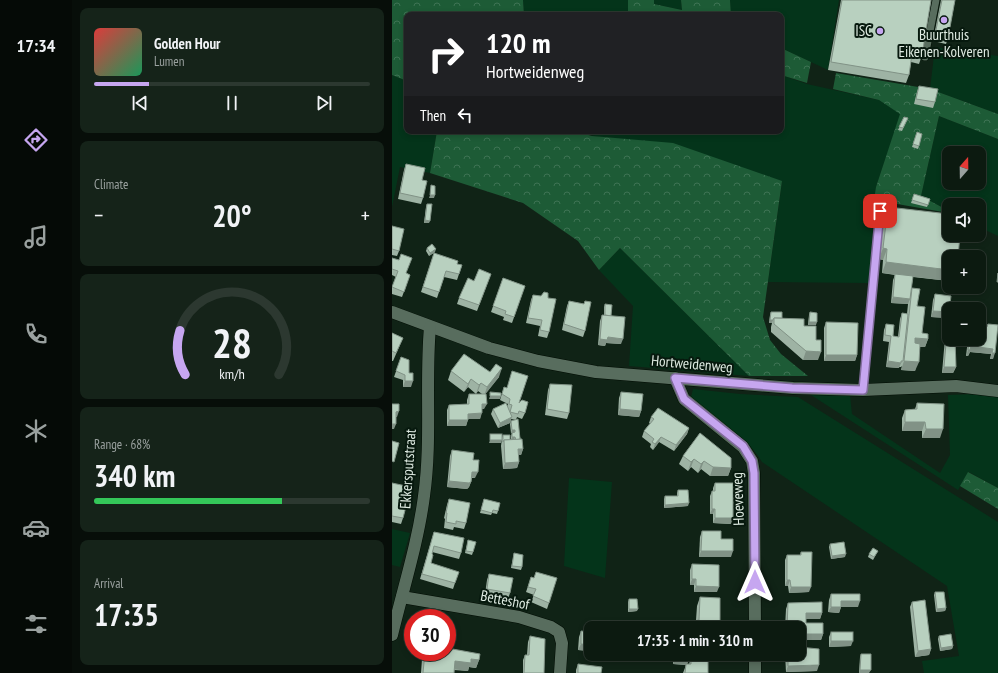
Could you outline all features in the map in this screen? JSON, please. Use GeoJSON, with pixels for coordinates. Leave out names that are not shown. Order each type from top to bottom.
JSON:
{"type":"FeatureCollection","features":[{"type":"Feature","properties":{"kind":"street","name":"Hortweidenweg"},"geometry":{"type":"LineString","coordinates":[[392,312],[489,348],[538,361],[596,372],[792,388],[863,390],[956,386],[998,391]]}},
{"type":"Feature","properties":{"kind":"street","name":"Ekkersputstraat"},"geometry":{"type":"LineString","coordinates":[[392,635],[402,597],[424,496],[427,466],[427,361],[430,327]]}},
{"type":"Feature","properties":{"kind":"street","name":"Hoeveweg"},"geometry":{"type":"LineString","coordinates":[[675,378],[684,399],[743,446],[752,461],[754,473],[755,621]]}},
{"type":"Feature","properties":{"kind":"street","name":"Betteshof"},"geometry":{"type":"LineString","coordinates":[[402,597],[519,617],[551,626],[559,632],[562,643],[560,673]]}},
{"type":"Feature","properties":{"kind":"street"},"geometry":{"type":"LineString","coordinates":[[755,661],[755,673]]}},
{"type":"Feature","properties":{"kind":"lane"},"geometry":{"type":"LineString","coordinates":[[925,57],[936,0]]}},
{"type":"Feature","properties":{"kind":"lane"},"geometry":{"type":"LineString","coordinates":[[863,390],[880,211]]}},
{"type":"Feature","properties":{"kind":"green space"},"geometry":{"type":"Polygon","coordinates":[[[392,0],[523,0],[524,12],[404,12],[404,80],[392,75],[392,0]]]}},
{"type":"Feature","properties":{"kind":"green space"},"geometry":{"type":"Polygon","coordinates":[[[523,0],[628,0],[628,12],[524,12],[523,0]]]}},
{"type":"Feature","properties":{"kind":"green space"},"geometry":{"type":"Polygon","coordinates":[[[628,0],[654,0],[654,4],[682,10],[681,0],[730,0],[731,12],[628,12],[628,0]]]}},
{"type":"Feature","properties":{"kind":"green space"},"geometry":{"type":"Polygon","coordinates":[[[654,0],[681,0],[682,10],[654,4],[654,0]]]}},
{"type":"Feature","properties":{"kind":"green space"},"geometry":{"type":"Polygon","coordinates":[[[730,0],[839,0],[828,70],[784,49],[784,12],[731,12],[730,0]]]}},
{"type":"Feature","properties":{"kind":"green space"},"geometry":{"type":"Polygon","coordinates":[[[935,47],[998,56],[998,114],[930,89],[935,47]]]}},
{"type":"Feature","properties":{"kind":"green space"},"geometry":{"type":"Polygon","coordinates":[[[784,49],[811,62],[807,83],[784,76],[784,49]]]}},
{"type":"Feature","properties":{"kind":"green space"},"geometry":{"type":"Polygon","coordinates":[[[836,73],[930,89],[998,114],[998,139],[939,116],[921,196],[942,207],[942,212],[874,200],[876,187],[900,114],[879,100],[833,89],[836,73]]]}},
{"type":"Feature","properties":{"kind":"green space"},"geometry":{"type":"Polygon","coordinates":[[[392,75],[404,80],[404,134],[436,134],[430,173],[400,167],[392,207],[392,75]]]}},
{"type":"Feature","properties":{"kind":"green space"},"geometry":{"type":"Polygon","coordinates":[[[784,76],[807,84],[879,100],[901,114],[876,187],[869,283],[768,282],[782,182],[586,134],[784,134],[784,76]]]}},
{"type":"Feature","properties":{"kind":"green space"},"geometry":{"type":"Polygon","coordinates":[[[939,116],[998,139],[998,236],[986,230],[986,198],[942,198],[942,207],[921,196],[939,116]]]}},
{"type":"Feature","properties":{"kind":"green space"},"geometry":{"type":"Polygon","coordinates":[[[436,134],[585,134],[592,136],[673,143],[782,181],[763,317],[770,340],[781,354],[808,376],[749,376],[620,248],[599,270],[578,241],[523,203],[430,173],[436,134]]]}},
{"type":"Feature","properties":{"kind":"green space"},"geometry":{"type":"Polygon","coordinates":[[[620,248],[749,376],[629,366],[633,306],[599,270],[620,248]]]}},
{"type":"Feature","properties":{"kind":"green space"},"geometry":{"type":"Polygon","coordinates":[[[693,389],[740,394],[798,397],[998,522],[998,673],[924,673],[922,661],[959,656],[947,586],[762,462],[746,442],[709,414],[691,397],[693,389]]]}},
{"type":"Feature","properties":{"kind":"green space"},"geometry":{"type":"Polygon","coordinates":[[[811,395],[850,395],[852,414],[940,473],[950,455],[948,395],[998,395],[998,488],[969,472],[958,490],[811,395]]]}},
{"type":"Feature","properties":{"kind":"green space"},"geometry":{"type":"Polygon","coordinates":[[[968,472],[998,488],[998,509],[960,486],[968,472]]]}},
{"type":"Feature","properties":{"kind":"green space"},"geometry":{"type":"Polygon","coordinates":[[[569,478],[612,482],[605,578],[564,566],[569,478]]]}},
{"type":"Feature","properties":{"kind":"green space"},"geometry":{"type":"Polygon","coordinates":[[[392,529],[410,533],[400,567],[392,565],[392,529]]]}},
{"type":"Feature","properties":{"kind":"building","name":"ISC"},"geometry":{"type":"Polygon","coordinates":[[[842,0],[931,0],[922,55],[912,54],[909,75],[831,62],[842,0]]]}},
{"type":"Feature","properties":{"kind":"building","name":"Buurthuis Eikenen-Kolveren"},"geometry":{"type":"Polygon","coordinates":[[[942,0],[955,0],[948,38],[935,35],[942,0]]]}},
{"type":"Feature","properties":{"kind":"building"},"geometry":{"type":"Polygon","coordinates":[[[919,86],[938,89],[935,102],[916,99],[919,86]]]}},
{"type":"Feature","properties":{"kind":"building"},"geometry":{"type":"Polygon","coordinates":[[[904,117],[908,118],[903,128],[899,127],[904,117]]]}},
{"type":"Feature","properties":{"kind":"building"},"geometry":{"type":"Polygon","coordinates":[[[917,132],[922,134],[919,146],[913,144],[917,132]]]}},
{"type":"Feature","properties":{"kind":"building"},"geometry":{"type":"Polygon","coordinates":[[[406,164],[425,168],[422,180],[427,181],[423,198],[400,193],[406,164]]]}},
{"type":"Feature","properties":{"kind":"building"},"geometry":{"type":"Polygon","coordinates":[[[431,185],[435,186],[435,195],[430,195],[431,185]]]}},
{"type":"Feature","properties":{"kind":"building"},"geometry":{"type":"Polygon","coordinates":[[[914,194],[930,199],[928,205],[912,200],[914,194]]]}},
{"type":"Feature","properties":{"kind":"building"},"geometry":{"type":"Polygon","coordinates":[[[427,204],[432,204],[430,221],[425,220],[427,204]]]}},
{"type":"Feature","properties":{"kind":"building"},"geometry":{"type":"Polygon","coordinates":[[[888,207],[942,213],[942,242],[959,242],[959,250],[942,250],[942,269],[886,262],[887,249],[883,248],[888,207]]]}},
{"type":"Feature","properties":{"kind":"building"},"geometry":{"type":"Polygon","coordinates":[[[392,226],[404,229],[399,251],[392,249],[392,226]]]}},
{"type":"Feature","properties":{"kind":"building"},"geometry":{"type":"Polygon","coordinates":[[[432,244],[436,249],[430,253],[427,248],[432,244]]]}},
{"type":"Feature","properties":{"kind":"building"},"geometry":{"type":"Polygon","coordinates":[[[434,253],[458,261],[457,264],[462,265],[459,274],[446,271],[439,292],[423,287],[434,253]]]}},
{"type":"Feature","properties":{"kind":"building"},"geometry":{"type":"Polygon","coordinates":[[[401,254],[412,258],[406,273],[410,275],[404,292],[392,287],[398,271],[392,269],[392,258],[399,260],[401,254]]]}},
{"type":"Feature","properties":{"kind":"building"},"geometry":{"type":"Polygon","coordinates":[[[479,269],[491,274],[479,305],[459,298],[468,278],[474,281],[479,269]]]}},
{"type":"Feature","properties":{"kind":"building"},"geometry":{"type":"Polygon","coordinates":[[[895,274],[913,276],[910,299],[893,297],[895,274]]]}},
{"type":"Feature","properties":{"kind":"building"},"geometry":{"type":"Polygon","coordinates":[[[503,278],[525,286],[514,317],[505,314],[506,311],[493,306],[503,278]]]}},
{"type":"Feature","properties":{"kind":"building"},"geometry":{"type":"Polygon","coordinates":[[[912,288],[920,289],[917,306],[925,307],[922,333],[928,334],[928,339],[915,338],[915,343],[920,344],[919,362],[904,361],[912,288]]]}},
{"type":"Feature","properties":{"kind":"building"},"geometry":{"type":"Polygon","coordinates":[[[544,292],[548,293],[548,298],[556,299],[549,332],[540,330],[542,320],[528,318],[533,295],[541,296],[544,292]]]}},
{"type":"Feature","properties":{"kind":"building"},"geometry":{"type":"Polygon","coordinates":[[[935,294],[951,296],[950,302],[942,302],[942,312],[933,311],[935,294]]]}},
{"type":"Feature","properties":{"kind":"building"},"geometry":{"type":"Polygon","coordinates":[[[569,301],[584,304],[585,301],[591,302],[585,331],[564,324],[569,301]]]}},
{"type":"Feature","properties":{"kind":"building"},"geometry":{"type":"Polygon","coordinates":[[[605,304],[612,305],[611,316],[605,315],[605,304]]]}},
{"type":"Feature","properties":{"kind":"building"},"geometry":{"type":"Polygon","coordinates":[[[771,312],[782,312],[782,318],[774,318],[773,320],[770,320],[771,312]]]}},
{"type":"Feature","properties":{"kind":"building"},"geometry":{"type":"Polygon","coordinates":[[[810,312],[817,313],[817,322],[809,322],[810,312]]]}},
{"type":"Feature","properties":{"kind":"building"},"geometry":{"type":"Polygon","coordinates":[[[902,313],[908,314],[903,361],[901,361],[901,363],[888,361],[891,336],[885,335],[886,324],[894,325],[893,336],[899,337],[902,313]]]}},
{"type":"Feature","properties":{"kind":"building"},"geometry":{"type":"Polygon","coordinates":[[[602,315],[625,317],[623,339],[608,337],[607,340],[600,339],[602,315]]]}},
{"type":"Feature","properties":{"kind":"building"},"geometry":{"type":"Polygon","coordinates":[[[774,318],[804,319],[804,326],[816,326],[816,340],[821,340],[821,352],[806,351],[774,324],[774,318]]]}},
{"type":"Feature","properties":{"kind":"building"},"geometry":{"type":"Polygon","coordinates":[[[826,322],[858,323],[857,355],[826,355],[826,322]]]}},
{"type":"Feature","properties":{"kind":"building"},"geometry":{"type":"Polygon","coordinates":[[[988,324],[998,325],[995,353],[992,353],[993,349],[971,346],[986,346],[988,324]]]}},
{"type":"Feature","properties":{"kind":"building"},"geometry":{"type":"Polygon","coordinates":[[[392,333],[403,338],[396,353],[392,351],[392,333]]]}},
{"type":"Feature","properties":{"kind":"building"},"geometry":{"type":"Polygon","coordinates":[[[946,346],[955,346],[956,367],[944,367],[946,346]]]}},
{"type":"Feature","properties":{"kind":"building"},"geometry":{"type":"Polygon","coordinates":[[[464,354],[490,372],[496,364],[502,368],[487,387],[481,383],[479,385],[471,379],[468,384],[451,371],[464,354]]]}},
{"type":"Feature","properties":{"kind":"building"},"geometry":{"type":"Polygon","coordinates":[[[401,357],[409,360],[409,373],[413,373],[413,381],[405,381],[405,375],[396,371],[401,357]]]}},
{"type":"Feature","properties":{"kind":"building"},"geometry":{"type":"Polygon","coordinates":[[[512,371],[528,376],[519,403],[522,400],[528,402],[525,413],[519,411],[518,414],[510,412],[512,405],[509,404],[510,399],[502,394],[504,387],[507,388],[512,371]]]}},
{"type":"Feature","properties":{"kind":"building"},"geometry":{"type":"Polygon","coordinates":[[[550,384],[572,385],[569,413],[547,409],[550,384]]]}},
{"type":"Feature","properties":{"kind":"building"},"geometry":{"type":"Polygon","coordinates":[[[490,392],[501,393],[501,396],[490,396],[490,392]]]}},
{"type":"Feature","properties":{"kind":"building"},"geometry":{"type":"Polygon","coordinates":[[[621,392],[643,394],[641,411],[620,409],[621,392]]]}},
{"type":"Feature","properties":{"kind":"building"},"geometry":{"type":"Polygon","coordinates":[[[469,394],[486,394],[487,404],[482,404],[482,413],[468,414],[468,420],[449,420],[449,405],[469,404],[469,394]]]}},
{"type":"Feature","properties":{"kind":"building"},"geometry":{"type":"Polygon","coordinates":[[[506,403],[512,417],[500,423],[493,409],[506,403]]]}},
{"type":"Feature","properties":{"kind":"building"},"geometry":{"type":"Polygon","coordinates":[[[917,403],[944,404],[943,429],[926,429],[925,422],[905,422],[905,410],[917,409],[917,403]]]}},
{"type":"Feature","properties":{"kind":"building"},"geometry":{"type":"Polygon","coordinates":[[[392,404],[399,404],[399,411],[396,412],[396,424],[392,424],[392,404]]]}},
{"type":"Feature","properties":{"kind":"building"},"geometry":{"type":"Polygon","coordinates":[[[658,408],[689,428],[676,445],[661,437],[655,444],[652,442],[654,439],[644,431],[654,419],[651,417],[658,408]]]}},
{"type":"Feature","properties":{"kind":"building"},"geometry":{"type":"Polygon","coordinates":[[[518,419],[520,439],[516,440],[515,437],[512,437],[512,433],[515,432],[515,430],[512,430],[511,421],[518,419]]]}},
{"type":"Feature","properties":{"kind":"building"},"geometry":{"type":"Polygon","coordinates":[[[700,433],[731,458],[731,468],[713,467],[704,461],[701,464],[694,459],[691,462],[683,456],[700,433]]]}},
{"type":"Feature","properties":{"kind":"building"},"geometry":{"type":"Polygon","coordinates":[[[490,434],[502,434],[502,440],[490,440],[490,434]]]}},
{"type":"Feature","properties":{"kind":"building"},"geometry":{"type":"Polygon","coordinates":[[[503,435],[510,435],[510,440],[504,440],[503,442],[503,435]]]}},
{"type":"Feature","properties":{"kind":"building"},"geometry":{"type":"Polygon","coordinates":[[[522,439],[523,449],[518,449],[519,462],[505,463],[504,440],[522,439]]]}},
{"type":"Feature","properties":{"kind":"building"},"geometry":{"type":"Polygon","coordinates":[[[392,441],[399,443],[394,462],[392,461],[392,441]]]}},
{"type":"Feature","properties":{"kind":"building"},"geometry":{"type":"Polygon","coordinates":[[[452,450],[474,453],[473,460],[479,460],[478,472],[472,472],[471,482],[449,481],[452,450]]]}},
{"type":"Feature","properties":{"kind":"building"},"geometry":{"type":"Polygon","coordinates":[[[392,483],[411,487],[403,518],[392,516],[392,483]]]}},
{"type":"Feature","properties":{"kind":"building"},"geometry":{"type":"Polygon","coordinates":[[[715,483],[733,483],[733,518],[715,518],[715,509],[712,509],[712,491],[715,491],[715,483]]]}},
{"type":"Feature","properties":{"kind":"building"},"geometry":{"type":"Polygon","coordinates":[[[678,490],[688,490],[689,503],[665,505],[665,496],[678,496],[678,490]]]}},
{"type":"Feature","properties":{"kind":"building"},"geometry":{"type":"Polygon","coordinates":[[[449,499],[470,503],[466,523],[456,521],[456,524],[446,522],[449,499]]]}},
{"type":"Feature","properties":{"kind":"building"},"geometry":{"type":"Polygon","coordinates":[[[484,499],[500,503],[498,511],[493,510],[492,513],[481,510],[484,499]]]}},
{"type":"Feature","properties":{"kind":"building"},"geometry":{"type":"Polygon","coordinates":[[[702,531],[721,531],[721,539],[733,539],[733,551],[701,551],[702,531]]]}},
{"type":"Feature","properties":{"kind":"building"},"geometry":{"type":"Polygon","coordinates":[[[434,532],[464,538],[461,553],[434,546],[432,554],[431,563],[459,572],[455,583],[422,574],[434,532]]]}},
{"type":"Feature","properties":{"kind":"building"},"geometry":{"type":"Polygon","coordinates":[[[468,540],[476,542],[473,552],[466,551],[468,540]]]}},
{"type":"Feature","properties":{"kind":"building"},"geometry":{"type":"Polygon","coordinates":[[[844,542],[846,554],[832,556],[830,544],[844,542]]]}},
{"type":"Feature","properties":{"kind":"building"},"geometry":{"type":"Polygon","coordinates":[[[873,548],[878,551],[874,557],[869,554],[873,548]]]}},
{"type":"Feature","properties":{"kind":"building"},"geometry":{"type":"Polygon","coordinates":[[[801,552],[812,552],[811,587],[791,587],[790,580],[787,580],[787,555],[801,555],[801,552]]]}},
{"type":"Feature","properties":{"kind":"building"},"geometry":{"type":"Polygon","coordinates":[[[514,553],[523,555],[522,567],[512,566],[514,553]]]}},
{"type":"Feature","properties":{"kind":"building"},"geometry":{"type":"Polygon","coordinates":[[[692,564],[719,565],[719,587],[696,586],[696,579],[692,579],[692,564]]]}},
{"type":"Feature","properties":{"kind":"building"},"geometry":{"type":"Polygon","coordinates":[[[536,572],[557,578],[549,603],[533,596],[536,589],[528,587],[531,577],[534,578],[536,572]]]}},
{"type":"Feature","properties":{"kind":"building"},"geometry":{"type":"Polygon","coordinates":[[[489,574],[513,578],[510,593],[487,589],[489,574]]]}},
{"type":"Feature","properties":{"kind":"building"},"geometry":{"type":"Polygon","coordinates":[[[935,592],[944,592],[946,608],[937,609],[935,592]]]}},
{"type":"Feature","properties":{"kind":"building"},"geometry":{"type":"Polygon","coordinates":[[[831,594],[860,594],[860,601],[841,601],[841,607],[831,607],[831,594]]]}},
{"type":"Feature","properties":{"kind":"building"},"geometry":{"type":"Polygon","coordinates":[[[700,597],[720,598],[720,621],[693,621],[699,620],[700,597]]]}},
{"type":"Feature","properties":{"kind":"building"},"geometry":{"type":"Polygon","coordinates":[[[629,599],[637,599],[638,609],[629,609],[629,599]]]}},
{"type":"Feature","properties":{"kind":"building"},"geometry":{"type":"Polygon","coordinates":[[[925,600],[931,649],[918,651],[912,602],[925,600]]]}},
{"type":"Feature","properties":{"kind":"building"},"geometry":{"type":"Polygon","coordinates":[[[822,602],[822,613],[806,613],[806,621],[787,621],[788,603],[822,602]]]}},
{"type":"Feature","properties":{"kind":"building"},"geometry":{"type":"Polygon","coordinates":[[[806,623],[823,623],[823,634],[806,634],[806,623]]]}},
{"type":"Feature","properties":{"kind":"building"},"geometry":{"type":"Polygon","coordinates":[[[581,631],[584,631],[584,644],[581,644],[581,631]]]}},
{"type":"Feature","properties":{"kind":"building"},"geometry":{"type":"Polygon","coordinates":[[[831,632],[853,632],[853,641],[831,641],[831,632]]]}},
{"type":"Feature","properties":{"kind":"building"},"geometry":{"type":"Polygon","coordinates":[[[951,634],[953,646],[941,648],[939,636],[951,634]]]}},
{"type":"Feature","properties":{"kind":"building"},"geometry":{"type":"Polygon","coordinates":[[[530,636],[545,639],[544,673],[524,673],[525,655],[529,655],[530,636]]]}},
{"type":"Feature","properties":{"kind":"building"},"geometry":{"type":"Polygon","coordinates":[[[806,648],[819,649],[819,665],[788,666],[788,661],[806,661],[806,648]]]}},
{"type":"Feature","properties":{"kind":"building"},"geometry":{"type":"Polygon","coordinates":[[[456,650],[480,654],[479,660],[471,659],[471,663],[455,661],[456,650]]]}},
{"type":"Feature","properties":{"kind":"building"},"geometry":{"type":"Polygon","coordinates":[[[861,654],[871,654],[871,670],[860,670],[861,654]]]}},
{"type":"Feature","properties":{"kind":"building"},"geometry":{"type":"Polygon","coordinates":[[[424,661],[455,661],[454,673],[423,673],[424,661]]]}},
{"type":"Feature","properties":{"kind":"building"},"geometry":{"type":"Polygon","coordinates":[[[691,661],[708,661],[708,673],[685,673],[686,664],[691,664],[691,661]]]}},
{"type":"Feature","properties":{"kind":"building"},"geometry":{"type":"Polygon","coordinates":[[[578,664],[602,667],[601,673],[578,673],[578,664]]]}},
{"type":"Feature","properties":{"kind":"place","name":"Buurthuis Eikenen-Kolveren"},"geometry":{"type":"Point","coordinates":[944,20]}},
{"type":"Feature","properties":{"kind":"place","name":"ISC"},"geometry":{"type":"Point","coordinates":[880,31]}},
{"type":"Feature","properties":{"kind":"route"},"geometry":{"type":"LineString","coordinates":[[755,582],[754,473],[752,461],[743,446],[684,399],[675,378],[792,388],[863,390],[880,211]]}}]}
